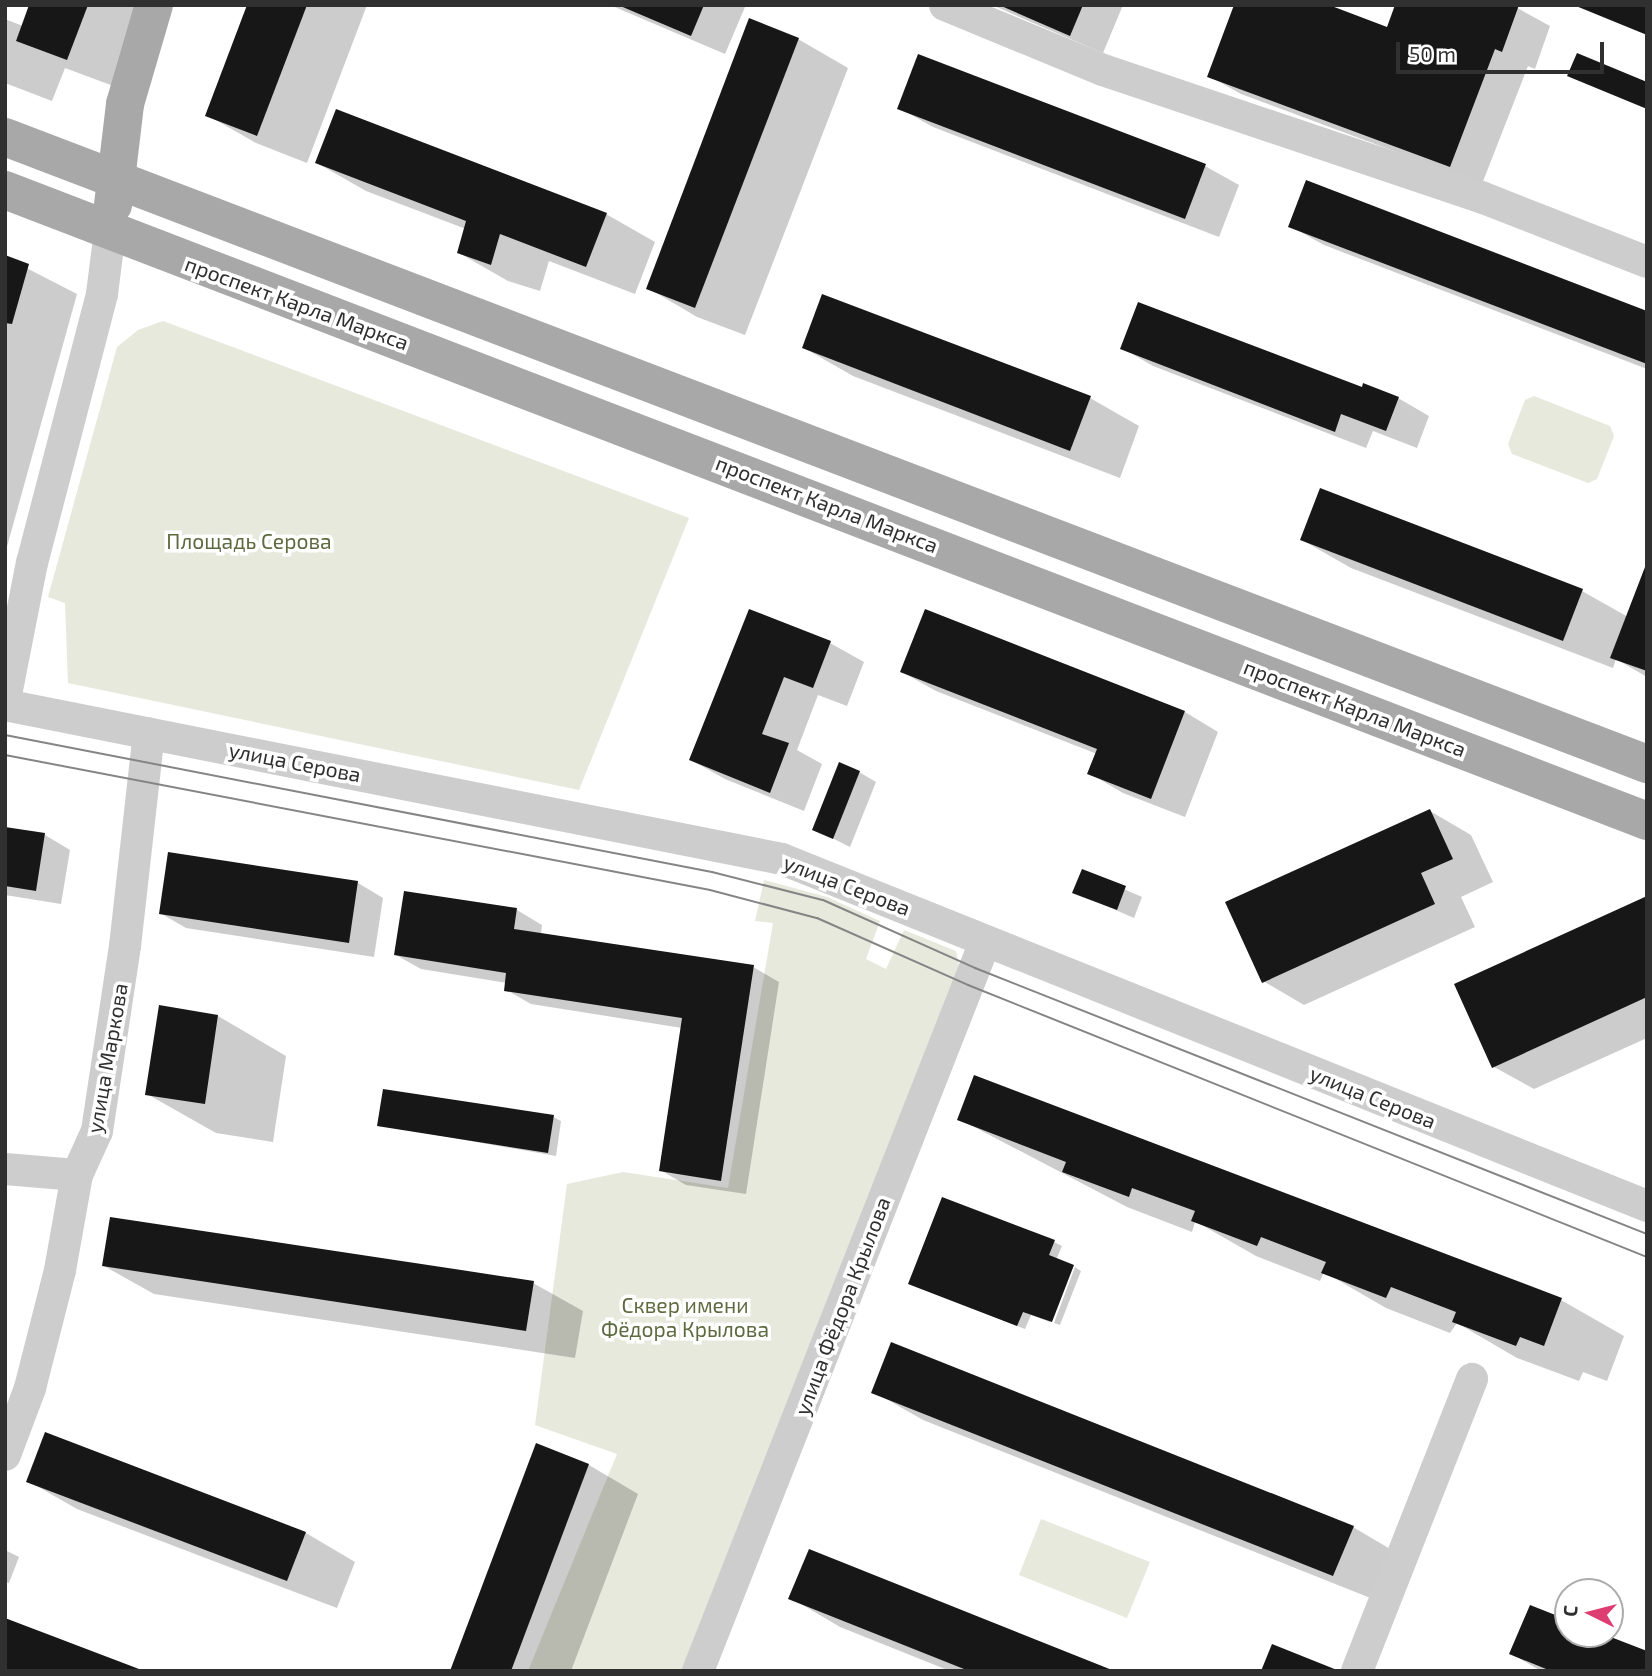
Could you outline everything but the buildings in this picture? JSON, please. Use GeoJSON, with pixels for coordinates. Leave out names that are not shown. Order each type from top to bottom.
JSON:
{"type":"FeatureCollection","features":[{"type":"Feature","properties":{"kind":"main road"},"geometry":{"type":"LineString","coordinates":[[110,231],[125,104],[155,5]]}},
{"type":"Feature","properties":{"kind":"main road"},"geometry":{"type":"LineString","coordinates":[[5,137],[1647,764]]}},
{"type":"Feature","properties":{"kind":"main road","name":"проспект Карла Маркса"},"geometry":{"type":"LineString","coordinates":[[5,190],[1647,821]]}},
{"type":"Feature","properties":{"kind":"main road"},"geometry":{"type":"LineString","coordinates":[[934,545],[951,500]]}},
{"type":"Feature","properties":{"kind":"street"},"geometry":{"type":"LineString","coordinates":[[945,5],[1103,71],[1481,197],[1647,262]]}},
{"type":"Feature","properties":{"kind":"street"},"geometry":{"type":"LineString","coordinates":[[5,702],[32,563],[102,294],[110,231]]}},
{"type":"Feature","properties":{"kind":"street","name":"улица Серова"},"geometry":{"type":"LineString","coordinates":[[5,702],[782,859],[1647,1206]]}},
{"type":"Feature","properties":{"kind":"street","name":"улица Маркова"},"geometry":{"type":"LineString","coordinates":[[5,1455],[30,1388],[60,1270],[77,1175],[97,1131],[125,946],[149,733]]}},
{"type":"Feature","properties":{"kind":"street","name":"улица Фёдора Крылова"},"geometry":{"type":"LineString","coordinates":[[698,1671],[985,942]]}},
{"type":"Feature","properties":{"kind":"street"},"geometry":{"type":"LineString","coordinates":[[5,1168],[77,1175]]}},
{"type":"Feature","properties":{"kind":"street"},"geometry":{"type":"LineString","coordinates":[[1357,1671],[1472,1379]]}},
{"type":"Feature","properties":{"kind":"green space","name":"Площадь Серова"},"geometry":{"type":"Polygon","coordinates":[[[163,321],[689,518],[579,790],[68,683],[65,603],[48,597],[117,347],[138,330],[163,321]]]}},
{"type":"Feature","properties":{"kind":"green space"},"geometry":{"type":"Polygon","coordinates":[[[1534,396],[1610,426],[1614,436],[1597,479],[1588,483],[1512,454],[1508,444],[1525,400],[1534,396]]]}},
{"type":"Feature","properties":{"kind":"green space","name":"Сквер имени Фёдора Крылова"},"geometry":{"type":"Polygon","coordinates":[[[764,880],[827,897],[880,921],[866,959],[886,969],[904,930],[956,951],[960,971],[692,1671],[528,1671],[617,1454],[535,1425],[567,1184],[623,1172],[728,1188],[773,923],[755,921],[764,880]]]}},
{"type":"Feature","properties":{"kind":"green space"},"geometry":{"type":"Polygon","coordinates":[[[1041,1519],[1150,1562],[1127,1618],[1019,1575],[1041,1519]]]}},
{"type":"Feature","properties":{"kind":"tram line"},"geometry":{"type":"LineString","coordinates":[[5,735],[712,872],[823,900],[975,968],[1647,1234]]}},
{"type":"Feature","properties":{"kind":"tram line"},"geometry":{"type":"LineString","coordinates":[[5,755],[710,890],[817,918],[968,985],[1647,1257]]}}]}
